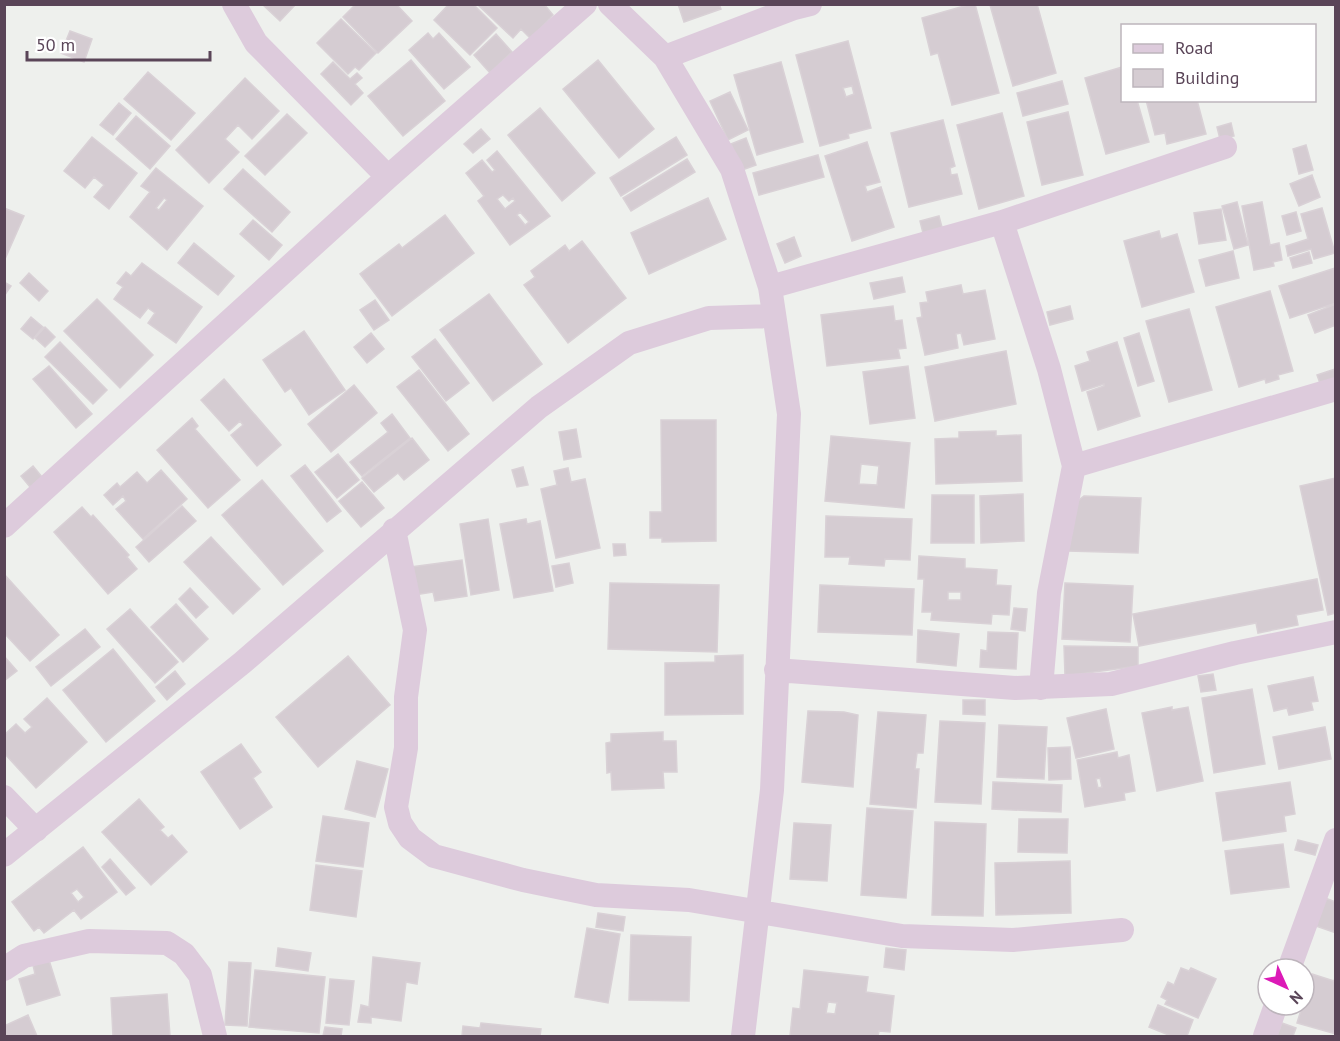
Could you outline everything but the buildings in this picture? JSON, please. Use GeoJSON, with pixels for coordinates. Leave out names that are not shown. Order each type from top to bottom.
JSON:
{"type":"FeatureCollection","features":[{"type":"Feature","properties":{"kind":"street"},"geometry":{"type":"LineString","coordinates":[[234,4],[256,43],[388,177]]}},
{"type":"Feature","properties":{"kind":"street"},"geometry":{"type":"LineString","coordinates":[[4,526],[388,177],[585,4]]}},
{"type":"Feature","properties":{"kind":"street"},"geometry":{"type":"LineString","coordinates":[[610,4],[665,57],[732,169],[770,287],[789,414],[772,790],[743,1036]]}},
{"type":"Feature","properties":{"kind":"street"},"geometry":{"type":"LineString","coordinates":[[665,57],[810,4]]}},
{"type":"Feature","properties":{"kind":"street"},"geometry":{"type":"LineString","coordinates":[[770,287],[1002,222],[1226,147]]}},
{"type":"Feature","properties":{"kind":"street"},"geometry":{"type":"LineString","coordinates":[[1002,222],[1049,369],[1074,466],[1049,592],[1041,688]]}},
{"type":"Feature","properties":{"kind":"street"},"geometry":{"type":"LineString","coordinates":[[4,855],[242,663],[539,407],[628,342],[709,318],[774,316]]}},
{"type":"Feature","properties":{"kind":"street"},"geometry":{"type":"LineString","coordinates":[[1074,466],[1335,389]]}},
{"type":"Feature","properties":{"kind":"street"},"geometry":{"type":"LineString","coordinates":[[394,530],[415,630],[406,697],[405,748],[396,807],[400,823],[410,838],[434,856],[523,880],[596,895],[689,900],[902,936],[1013,940],[1122,930]]}},
{"type":"Feature","properties":{"kind":"street"},"geometry":{"type":"LineString","coordinates":[[776,670],[1041,688],[1111,684],[1235,653],[1335,632]]}},
{"type":"Feature","properties":{"kind":"street"},"geometry":{"type":"LineString","coordinates":[[4,797],[36,830]]}},
{"type":"Feature","properties":{"kind":"street"},"geometry":{"type":"LineString","coordinates":[[1293,957],[1335,840]]}},
{"type":"Feature","properties":{"kind":"street"},"geometry":{"type":"LineString","coordinates":[[4,969],[24,956],[89,941],[167,943],[184,954],[200,975],[215,1036]]}},
{"type":"Feature","properties":{"kind":"street"},"geometry":{"type":"LineString","coordinates":[[1265,1036],[1272,1017]]}}]}
